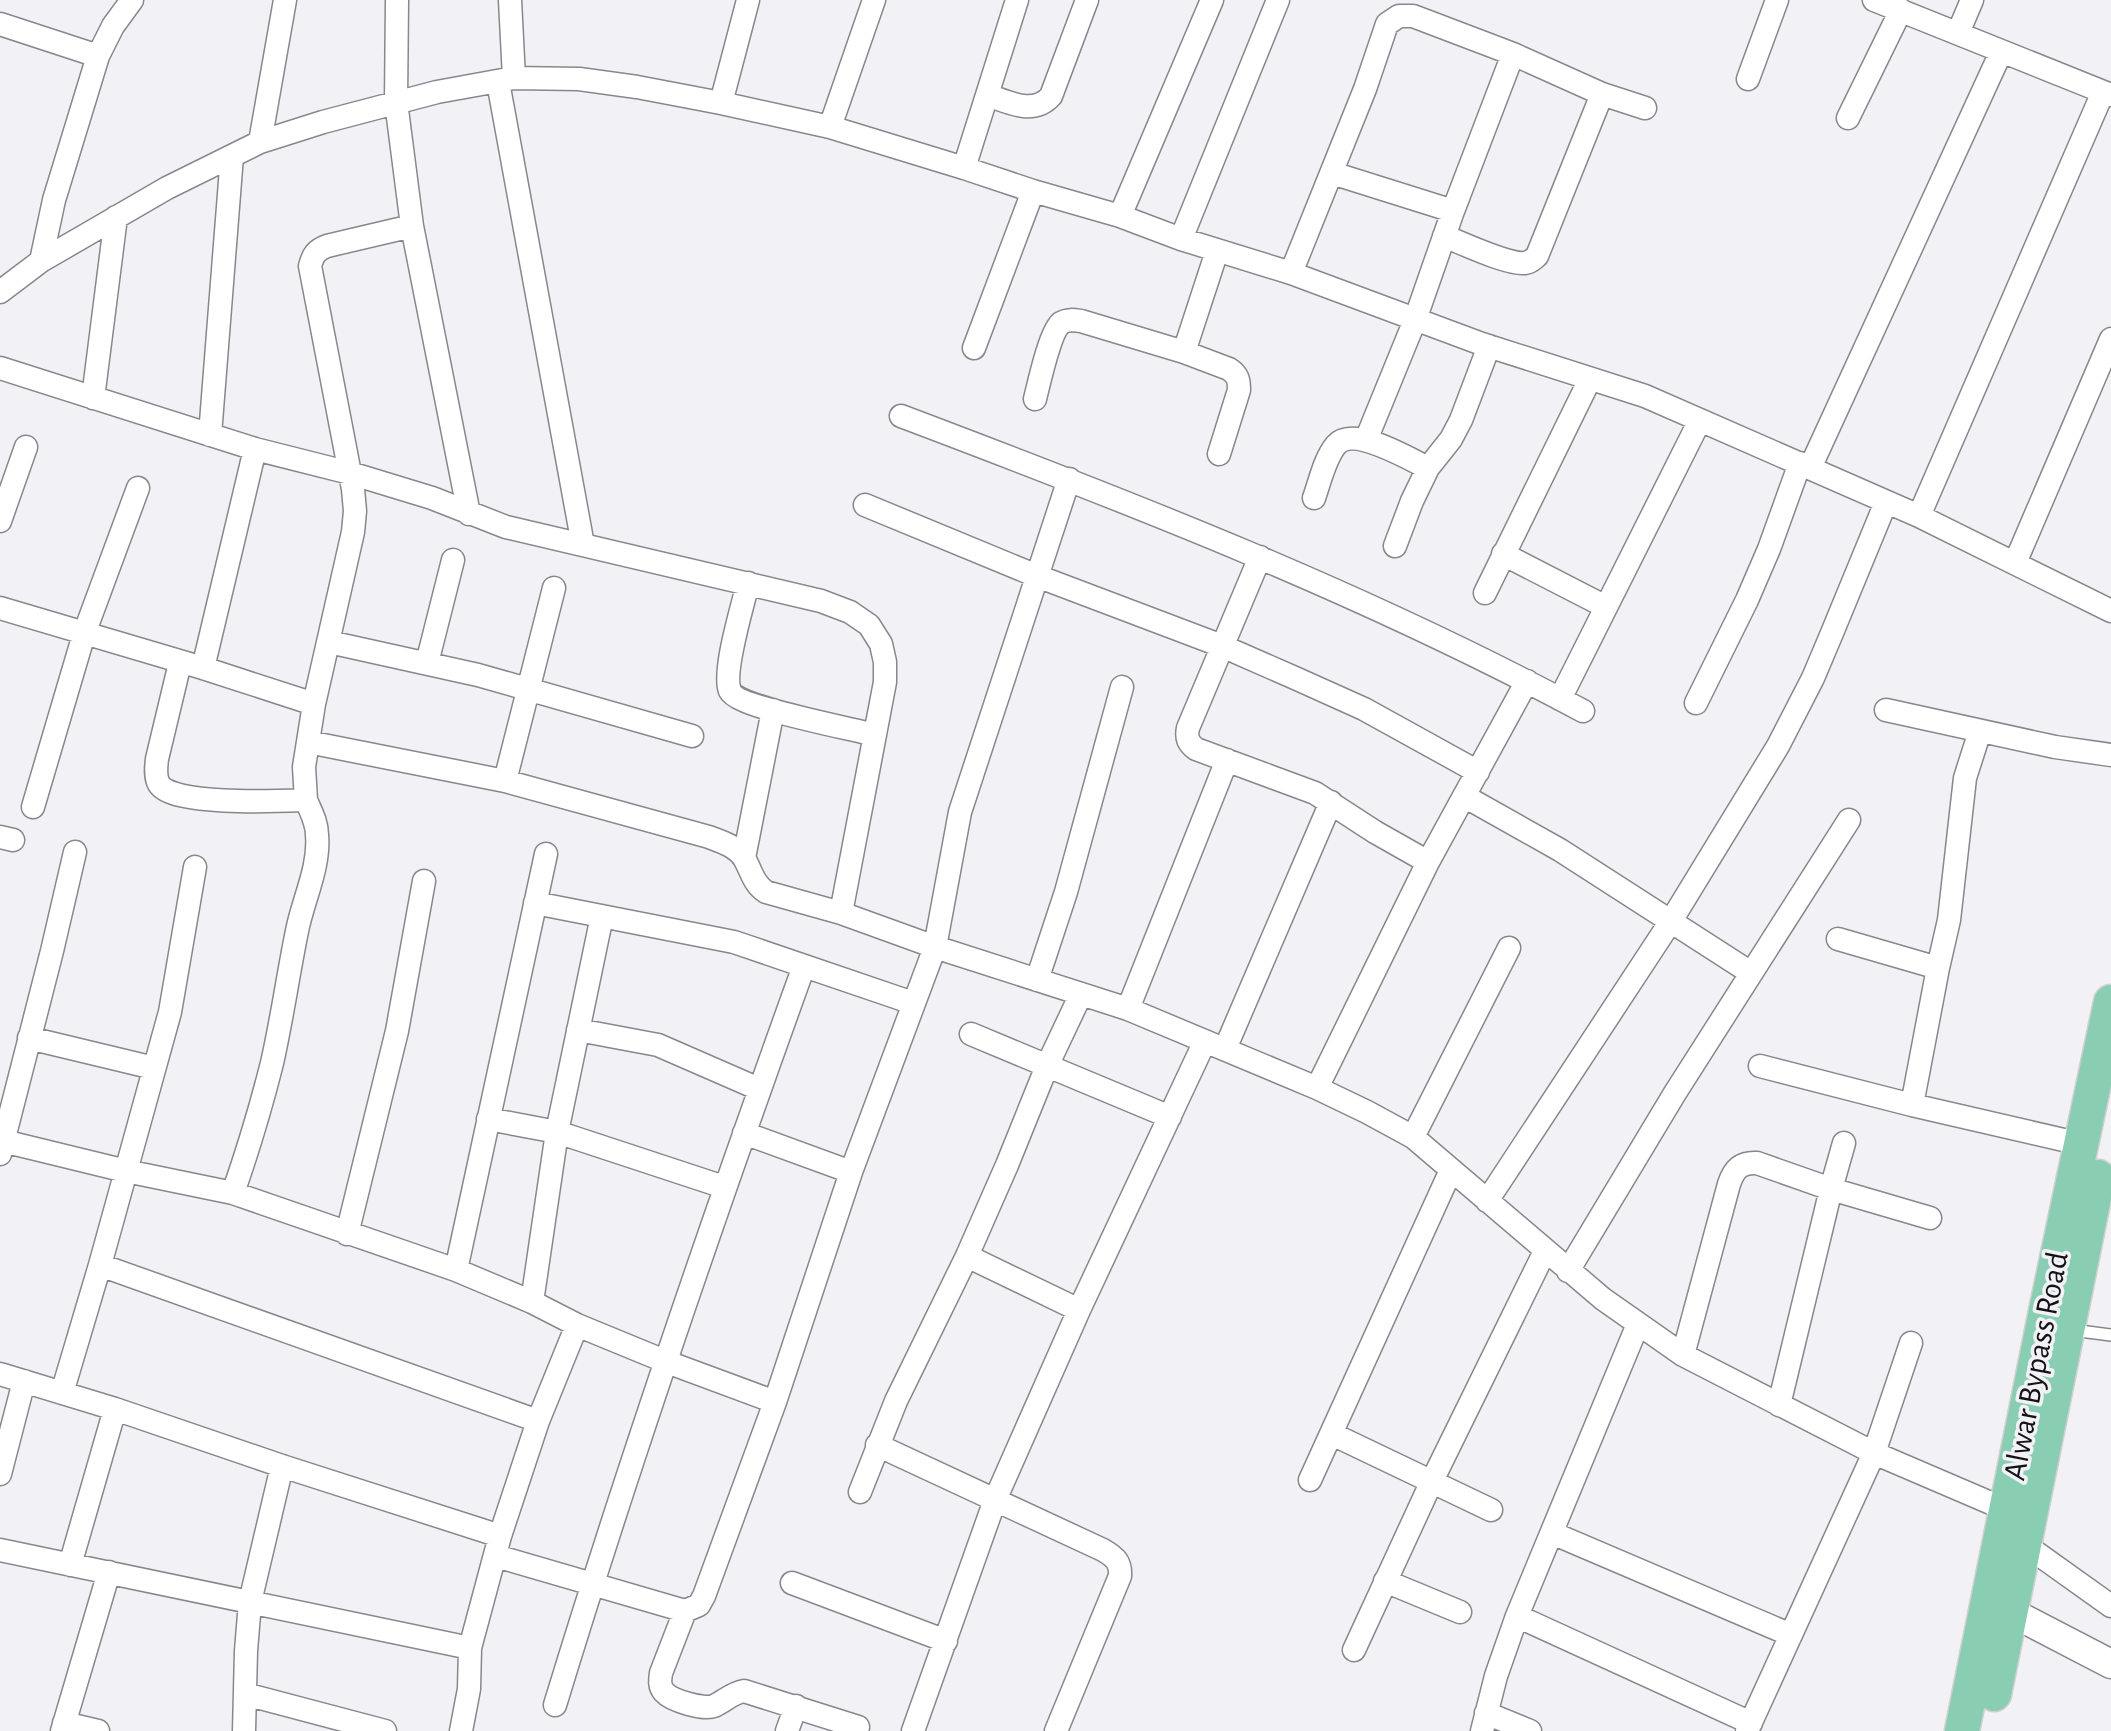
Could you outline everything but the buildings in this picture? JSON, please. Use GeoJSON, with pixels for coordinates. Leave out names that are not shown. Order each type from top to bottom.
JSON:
{"type":"FeatureCollection","features":[{"type":"Feature","properties":{"kind":"main road","name":"Alwar Bypass Road"},"geometry":{"type":"LineString","coordinates":[[1986,1731],[2011,1530],[2081,1144],[2111,1002]]}},
{"type":"Feature","properties":{"kind":"main road","name":"Alwar Bypass Road"},"geometry":{"type":"LineString","coordinates":[[2011,1530],[2068,1329],[2111,1114]]}},
{"type":"Feature","properties":{"kind":"main road","name":"Alwar Bypass Road"},"geometry":{"type":"LineString","coordinates":[[1962,1731],[2000,1608]]}},
{"type":"Feature","properties":{"kind":"street"},"geometry":{"type":"LineString","coordinates":[[41,261],[54,200],[98,56],[113,26],[132,0]]}},
{"type":"Feature","properties":{"kind":"street"},"geometry":{"type":"LineString","coordinates":[[260,142],[285,0]]}},
{"type":"Feature","properties":{"kind":"street"},"geometry":{"type":"LineString","coordinates":[[397,0],[396,102],[412,226],[469,514]]}},
{"type":"Feature","properties":{"kind":"street"},"geometry":{"type":"LineString","coordinates":[[510,0],[506,80],[583,545]]}},
{"type":"Feature","properties":{"kind":"street"},"geometry":{"type":"LineString","coordinates":[[721,103],[748,0]]}},
{"type":"Feature","properties":{"kind":"street"},"geometry":{"type":"LineString","coordinates":[[830,127],[874,0]]}},
{"type":"Feature","properties":{"kind":"street"},"geometry":{"type":"LineString","coordinates":[[964,168],[1017,0]]}},
{"type":"Feature","properties":{"kind":"street"},"geometry":{"type":"LineString","coordinates":[[987,95],[1023,106],[1043,104],[1051,96],[1087,0]]}},
{"type":"Feature","properties":{"kind":"street"},"geometry":{"type":"LineString","coordinates":[[1120,216],[1212,0]]}},
{"type":"Feature","properties":{"kind":"street"},"geometry":{"type":"LineString","coordinates":[[1181,239],[1278,0]]}},
{"type":"Feature","properties":{"kind":"street"},"geometry":{"type":"LineString","coordinates":[[1748,79],[1777,0]]}},
{"type":"Feature","properties":{"kind":"street"},"geometry":{"type":"LineString","coordinates":[[1874,0],[2107,93],[2076,150],[1919,516]]}},
{"type":"Feature","properties":{"kind":"street"},"geometry":{"type":"LineString","coordinates":[[1958,33],[1972,0]]}},
{"type":"Feature","properties":{"kind":"street"},"geometry":{"type":"LineString","coordinates":[[1848,118],[1901,10]]}},
{"type":"Feature","properties":{"kind":"street"},"geometry":{"type":"LineString","coordinates":[[1291,273],[1365,89],[1381,37],[1387,24],[1399,16],[1413,16],[1513,54],[1602,94],[1645,108]]}},
{"type":"Feature","properties":{"kind":"street"},"geometry":{"type":"LineString","coordinates":[[0,24],[98,56]]}},
{"type":"Feature","properties":{"kind":"street"},"geometry":{"type":"LineString","coordinates":[[1696,703],[1747,600],[1805,466],[2001,52]]}},
{"type":"Feature","properties":{"kind":"street"},"geometry":{"type":"LineString","coordinates":[[1366,440],[1415,320],[1513,54]]}},
{"type":"Feature","properties":{"kind":"street"},"geometry":{"type":"LineString","coordinates":[[0,292],[41,261],[116,217],[260,142],[396,102],[506,80],[579,79],[637,87],[830,127],[964,168],[1291,273],[1489,346],[1645,396],[1919,516],[2111,611]]}},
{"type":"Feature","properties":{"kind":"street"},"geometry":{"type":"LineString","coordinates":[[1444,236],[1508,261],[1522,263],[1537,256],[1602,94]]}},
{"type":"Feature","properties":{"kind":"street"},"geometry":{"type":"LineString","coordinates":[[210,435],[232,156]]}},
{"type":"Feature","properties":{"kind":"street"},"geometry":{"type":"LineString","coordinates":[[1332,173],[1453,211]]}},
{"type":"Feature","properties":{"kind":"street"},"geometry":{"type":"LineString","coordinates":[[974,348],[1033,191]]}},
{"type":"Feature","properties":{"kind":"street"},"geometry":{"type":"LineString","coordinates":[[93,398],[116,217]]}},
{"type":"Feature","properties":{"kind":"street"},"geometry":{"type":"LineString","coordinates":[[233,1193],[271,1065],[297,928],[315,863],[318,837],[315,818],[306,800],[304,767],[314,704],[353,532],[355,511],[310,266],[318,249],[412,226]]}},
{"type":"Feature","properties":{"kind":"street"},"geometry":{"type":"LineString","coordinates":[[1184,352],[1217,251]]}},
{"type":"Feature","properties":{"kind":"street"},"geometry":{"type":"LineString","coordinates":[[0,267],[22,275]]}},
{"type":"Feature","properties":{"kind":"street"},"geometry":{"type":"LineString","coordinates":[[1035,399],[1059,324],[1069,320],[1081,321],[1184,352],[1236,374],[1239,390],[1219,454]]}},
{"type":"Feature","properties":{"kind":"street"},"geometry":{"type":"LineString","coordinates":[[2015,563],[2111,339]]}},
{"type":"Feature","properties":{"kind":"street"},"geometry":{"type":"LineString","coordinates":[[1395,546],[1428,468],[1451,439],[1461,420],[1489,346]]}},
{"type":"Feature","properties":{"kind":"street"},"geometry":{"type":"LineString","coordinates":[[0,368],[255,449],[432,498],[506,527],[821,601],[850,612],[869,625],[881,644],[885,682],[841,913]]}},
{"type":"Feature","properties":{"kind":"street"},"geometry":{"type":"LineString","coordinates":[[1485,593],[1590,379]]}},
{"type":"Feature","properties":{"kind":"street"},"geometry":{"type":"LineString","coordinates":[[901,416],[1069,479],[1260,557],[1373,606],[1583,711]]}},
{"type":"Feature","properties":{"kind":"street"},"geometry":{"type":"LineString","coordinates":[[1560,699],[1700,420]]}},
{"type":"Feature","properties":{"kind":"street"},"geometry":{"type":"LineString","coordinates":[[1314,498],[1333,448],[1351,438],[1366,440],[1428,468]]}},
{"type":"Feature","properties":{"kind":"street"},"geometry":{"type":"LineString","coordinates":[[0,521],[26,447]]}},
{"type":"Feature","properties":{"kind":"street"},"geometry":{"type":"LineString","coordinates":[[203,668],[255,449]]}},
{"type":"Feature","properties":{"kind":"street"},"geometry":{"type":"LineString","coordinates":[[0,1374],[282,1466],[592,1583],[685,1611],[699,1605],[775,1402],[851,1172],[935,947],[960,812],[1069,479]]}},
{"type":"Feature","properties":{"kind":"street"},"geometry":{"type":"LineString","coordinates":[[33,807],[84,634],[138,488]]}},
{"type":"Feature","properties":{"kind":"street"},"geometry":{"type":"LineString","coordinates":[[1487,1201],[1671,921],[1778,746],[1832,633],[1886,502]]}},
{"type":"Feature","properties":{"kind":"street"},"geometry":{"type":"LineString","coordinates":[[865,505],[1037,576],[1222,646],[1364,709],[1478,772]]}},
{"type":"Feature","properties":{"kind":"street"},"geometry":{"type":"LineString","coordinates":[[1503,554],[1606,607]]}},
{"type":"Feature","properties":{"kind":"street"},"geometry":{"type":"LineString","coordinates":[[1260,557],[1187,734],[1191,745],[1331,802],[1428,862]]}},
{"type":"Feature","properties":{"kind":"street"},"geometry":{"type":"LineString","coordinates":[[427,663],[453,560]]}},
{"type":"Feature","properties":{"kind":"street"},"geometry":{"type":"LineString","coordinates":[[748,583],[728,669],[729,689],[734,697],[743,702],[875,735]]}},
{"type":"Feature","properties":{"kind":"street"},"geometry":{"type":"LineString","coordinates":[[505,781],[554,588]]}},
{"type":"Feature","properties":{"kind":"street"},"geometry":{"type":"LineString","coordinates":[[0,608],[314,704]]}},
{"type":"Feature","properties":{"kind":"street"},"geometry":{"type":"LineString","coordinates":[[329,642],[528,688],[692,736]]}},
{"type":"Feature","properties":{"kind":"street"},"geometry":{"type":"LineString","coordinates":[[180,663],[157,759],[156,773],[160,785],[170,793],[185,797],[306,800]]}},
{"type":"Feature","properties":{"kind":"street"},"geometry":{"type":"LineString","coordinates":[[1317,1088],[1428,862],[1527,681]]}},
{"type":"Feature","properties":{"kind":"street"},"geometry":{"type":"LineString","coordinates":[[1037,980],[1070,878],[1122,687]]}},
{"type":"Feature","properties":{"kind":"street"},"geometry":{"type":"LineString","coordinates":[[744,858],[773,710]]}},
{"type":"Feature","properties":{"kind":"street"},"geometry":{"type":"LineString","coordinates":[[1886,710],[2055,747],[2111,755]]}},
{"type":"Feature","properties":{"kind":"street"},"geometry":{"type":"LineString","coordinates":[[1912,1105],[1952,896],[1965,778],[1980,731]]}},
{"type":"Feature","properties":{"kind":"street"},"geometry":{"type":"LineString","coordinates":[[308,742],[505,781],[709,837],[737,850],[753,879],[766,892],[841,913],[935,947],[1128,1009],[1317,1088],[1413,1137],[1568,1271],[1683,1355],[1874,1453],[2011,1530],[2111,1606]]}},
{"type":"Feature","properties":{"kind":"street"},"geometry":{"type":"LineString","coordinates":[[1128,1009],[1227,760]]}},
{"type":"Feature","properties":{"kind":"street"},"geometry":{"type":"LineString","coordinates":[[1464,796],[1560,850],[1751,973]]}},
{"type":"Feature","properties":{"kind":"street"},"geometry":{"type":"LineString","coordinates":[[913,1731],[995,1500],[1079,1310],[1170,1117],[1215,1045],[1331,802]]}},
{"type":"Feature","properties":{"kind":"street"},"geometry":{"type":"LineString","coordinates":[[1568,1271],[1675,1093],[1849,820]]}},
{"type":"Feature","properties":{"kind":"street"},"geometry":{"type":"LineString","coordinates":[[75,852],[2,1147],[233,1193],[456,1270],[577,1325],[775,1402]]}},
{"type":"Feature","properties":{"kind":"street"},"geometry":{"type":"LineString","coordinates":[[456,1270],[546,854]]}},
{"type":"Feature","properties":{"kind":"street"},"geometry":{"type":"LineString","coordinates":[[62,1393],[170,1012],[195,867]]}},
{"type":"Feature","properties":{"kind":"street"},"geometry":{"type":"LineString","coordinates":[[347,1234],[394,1044],[424,881]]}},
{"type":"Feature","properties":{"kind":"street"},"geometry":{"type":"LineString","coordinates":[[535,903],[734,942],[913,1003]]}},
{"type":"Feature","properties":{"kind":"street"},"geometry":{"type":"LineString","coordinates":[[532,1302],[557,1132],[602,916]]}},
{"type":"Feature","properties":{"kind":"street"},"geometry":{"type":"LineString","coordinates":[[1838,939],[1938,968]]}},
{"type":"Feature","properties":{"kind":"street"},"geometry":{"type":"LineString","coordinates":[[1413,1137],[1509,948]]}},
{"type":"Feature","properties":{"kind":"street"},"geometry":{"type":"LineString","coordinates":[[555,1705],[592,1583],[724,1187],[804,966]]}},
{"type":"Feature","properties":{"kind":"street"},"geometry":{"type":"LineString","coordinates":[[860,1492],[896,1401],[967,1256],[1047,1066],[1081,994]]}},
{"type":"Feature","properties":{"kind":"street"},"geometry":{"type":"LineString","coordinates":[[578,1030],[658,1045],[759,1089]]}},
{"type":"Feature","properties":{"kind":"street"},"geometry":{"type":"LineString","coordinates":[[971,1034],[1170,1117]]}},
{"type":"Feature","properties":{"kind":"street"},"geometry":{"type":"LineString","coordinates":[[29,1038],[154,1068]]}},
{"type":"Feature","properties":{"kind":"street"},"geometry":{"type":"LineString","coordinates":[[1760,1066],[2081,1144]]}},
{"type":"Feature","properties":{"kind":"street"},"geometry":{"type":"LineString","coordinates":[[488,1119],[557,1132],[724,1187]]}},
{"type":"Feature","properties":{"kind":"street"},"geometry":{"type":"LineString","coordinates":[[744,1133],[851,1172]]}},
{"type":"Feature","properties":{"kind":"street"},"geometry":{"type":"LineString","coordinates":[[1779,1405],[1844,1143]]}},
{"type":"Feature","properties":{"kind":"street"},"geometry":{"type":"LineString","coordinates":[[1683,1355],[1729,1184],[1739,1166],[1757,1163],[1930,1218]]}},
{"type":"Feature","properties":{"kind":"street"},"geometry":{"type":"LineString","coordinates":[[1310,1480],[1451,1170]]}},
{"type":"Feature","properties":{"kind":"street"},"geometry":{"type":"LineString","coordinates":[[1354,1650],[1431,1483],[1545,1251]]}},
{"type":"Feature","properties":{"kind":"street"},"geometry":{"type":"LineString","coordinates":[[967,1256],[1079,1310]]}},
{"type":"Feature","properties":{"kind":"street"},"geometry":{"type":"LineString","coordinates":[[100,1265],[538,1421]]}},
{"type":"Feature","properties":{"kind":"street"},"geometry":{"type":"LineString","coordinates":[[1530,1731],[1484,1722],[1496,1676],[1517,1616],[1638,1324]]}},
{"type":"Feature","properties":{"kind":"street"},"geometry":{"type":"LineString","coordinates":[[461,1731],[469,1689],[470,1648],[498,1546],[538,1421],[577,1325]]}},
{"type":"Feature","properties":{"kind":"street"},"geometry":{"type":"LineString","coordinates":[[1517,1616],[1749,1727],[1874,1453],[1911,1343]]}},
{"type":"Feature","properties":{"kind":"street"},"geometry":{"type":"LineString","coordinates":[[0,1474],[24,1381]]}},
{"type":"Feature","properties":{"kind":"street"},"geometry":{"type":"LineString","coordinates":[[70,1565],[115,1409]]}},
{"type":"Feature","properties":{"kind":"street"},"geometry":{"type":"LineString","coordinates":[[1332,1434],[1491,1510]]}},
{"type":"Feature","properties":{"kind":"street"},"geometry":{"type":"LineString","coordinates":[[877,1445],[1103,1550],[1115,1557],[1121,1566],[1117,1584],[1056,1731]]}},
{"type":"Feature","properties":{"kind":"street"},"geometry":{"type":"LineString","coordinates":[[244,1731],[250,1602],[282,1466]]}},
{"type":"Feature","properties":{"kind":"street"},"geometry":{"type":"LineString","coordinates":[[1552,1533],[1791,1635]]}},
{"type":"Feature","properties":{"kind":"street"},"geometry":{"type":"LineString","coordinates":[[0,1550],[470,1648]]}},
{"type":"Feature","properties":{"kind":"street"},"geometry":{"type":"LineString","coordinates":[[98,1731],[63,1727],[109,1572]]}},
{"type":"Feature","properties":{"kind":"street"},"geometry":{"type":"LineString","coordinates":[[1385,1581],[1460,1612]]}},
{"type":"Feature","properties":{"kind":"street"},"geometry":{"type":"LineString","coordinates":[[792,1583],[946,1641]]}},
{"type":"Feature","properties":{"kind":"street"},"geometry":{"type":"LineString","coordinates":[[2000,1608],[2111,1664]]}},
{"type":"Feature","properties":{"kind":"street"},"geometry":{"type":"LineString","coordinates":[[685,1611],[661,1673],[660,1683],[666,1694],[705,1707],[714,1706],[736,1692],[744,1691],[858,1727]]}},
{"type":"Feature","properties":{"kind":"street"},"geometry":{"type":"LineString","coordinates":[[245,1694],[385,1731]]}},
{"type":"Feature","properties":{"kind":"street"},"geometry":{"type":"LineString","coordinates":[[787,1731],[796,1706]]}},
{"type":"Feature","properties":{"kind":"lane"},"geometry":{"type":"LineString","coordinates":[[2068,1329],[2111,1335]]}}]}
